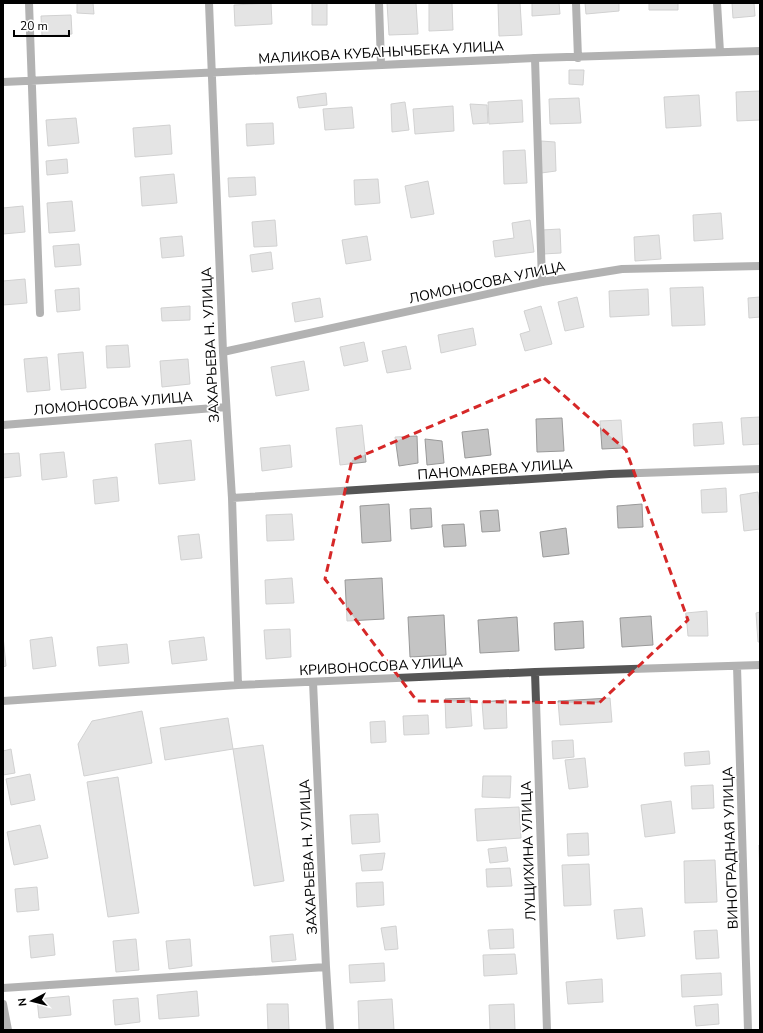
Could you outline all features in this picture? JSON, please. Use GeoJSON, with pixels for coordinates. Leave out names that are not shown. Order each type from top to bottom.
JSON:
{"type":"FeatureCollection","features":[{"type":"Feature","properties":{"kind":"street"},"geometry":{"type":"LineString","coordinates":[[30,3],[40,313]]}},
{"type":"Feature","properties":{"kind":"street","name":"ЗАХАРЬЕВА Н. УЛИЦА"},"geometry":{"type":"LineString","coordinates":[[209,3],[222,352],[232,498],[238,685]]}},
{"type":"Feature","properties":{"kind":"street"},"geometry":{"type":"LineString","coordinates":[[379,3],[381,65]]}},
{"type":"Feature","properties":{"kind":"street"},"geometry":{"type":"LineString","coordinates":[[576,3],[578,58]]}},
{"type":"Feature","properties":{"kind":"street"},"geometry":{"type":"LineString","coordinates":[[718,3],[720,52]]}},
{"type":"Feature","properties":{"kind":"street","name":"МАЛИКОВА КУБАНЫЧБЕКА УЛИЦА"},"geometry":{"type":"LineString","coordinates":[[3,82],[535,58],[578,58],[760,51]]}},
{"type":"Feature","properties":{"kind":"street"},"geometry":{"type":"LineString","coordinates":[[535,58],[542,282]]}},
{"type":"Feature","properties":{"kind":"street","name":"ЛОМОНОСОВА УЛИЦА"},"geometry":{"type":"LineString","coordinates":[[222,352],[542,282],[622,269],[760,266]]}},
{"type":"Feature","properties":{"kind":"street","name":"ЛОМОНОСОВА УЛИЦА"},"geometry":{"type":"LineString","coordinates":[[3,425],[226,407]]}},
{"type":"Feature","properties":{"kind":"street","name":"ПАНОМАРЕВА УЛИЦА"},"geometry":{"type":"LineString","coordinates":[[232,498],[610,474],[760,469]]}},
{"type":"Feature","properties":{"kind":"street","name":"КРИВОНОСОВА УЛИЦА"},"geometry":{"type":"LineString","coordinates":[[3,701],[238,685],[535,672],[760,665]]}},
{"type":"Feature","properties":{"kind":"street","name":"ВИНОГРАДНАЯ УЛИЦА"},"geometry":{"type":"LineString","coordinates":[[737,666],[748,1030]]}},
{"type":"Feature","properties":{"kind":"street","name":"ЛУЩИХИНА УЛИЦА"},"geometry":{"type":"LineString","coordinates":[[535,672],[547,1030]]}},
{"type":"Feature","properties":{"kind":"street","name":"ЗАХАРЬЕВА Н. УЛИЦА"},"geometry":{"type":"LineString","coordinates":[[313,682],[330,1030]]}},
{"type":"Feature","properties":{"kind":"street"},"geometry":{"type":"LineString","coordinates":[[3,988],[326,967]]}},
{"type":"Feature","properties":{"kind":"street"},"geometry":{"type":"LineString","coordinates":[[3,1004],[8,1030]]}},
{"type":"Feature","properties":{"kind":"highlighted area"},"geometry":{"type":"Polygon","coordinates":[[[544,378],[626,450],[688,620],[599,703],[417,701],[325,579],[352,460],[544,378]]]}},
{"type":"Feature","properties":{"kind":"building"},"geometry":{"type":"Polygon","coordinates":[[[77,3],[93,3],[94,14],[77,13],[77,3]]]}},
{"type":"Feature","properties":{"kind":"building"},"geometry":{"type":"Polygon","coordinates":[[[271,3],[272,24],[235,26],[234,5],[271,3]]]}},
{"type":"Feature","properties":{"kind":"building"},"geometry":{"type":"Polygon","coordinates":[[[312,3],[327,3],[327,25],[312,25],[312,3]]]}},
{"type":"Feature","properties":{"kind":"building"},"geometry":{"type":"Polygon","coordinates":[[[387,3],[416,3],[418,34],[389,35],[387,3]]]}},
{"type":"Feature","properties":{"kind":"building"},"geometry":{"type":"Polygon","coordinates":[[[429,3],[452,3],[453,30],[429,31],[429,3]]]}},
{"type":"Feature","properties":{"kind":"building"},"geometry":{"type":"Polygon","coordinates":[[[498,3],[520,3],[522,35],[499,36],[498,3]]]}},
{"type":"Feature","properties":{"kind":"building"},"geometry":{"type":"Polygon","coordinates":[[[532,3],[559,3],[560,14],[532,16],[532,3]]]}},
{"type":"Feature","properties":{"kind":"building"},"geometry":{"type":"Polygon","coordinates":[[[585,3],[619,3],[619,11],[586,14],[585,3]]]}},
{"type":"Feature","properties":{"kind":"building"},"geometry":{"type":"Polygon","coordinates":[[[649,3],[678,3],[678,10],[649,10],[649,3]]]}},
{"type":"Feature","properties":{"kind":"building"},"geometry":{"type":"Polygon","coordinates":[[[732,3],[754,3],[755,16],[733,18],[732,3]]]}},
{"type":"Feature","properties":{"kind":"building"},"geometry":{"type":"Polygon","coordinates":[[[71,15],[72,34],[42,36],[41,16],[71,15]]]}},
{"type":"Feature","properties":{"kind":"building"},"geometry":{"type":"Polygon","coordinates":[[[569,70],[584,70],[583,85],[569,84],[569,70]]]}},
{"type":"Feature","properties":{"kind":"building"},"geometry":{"type":"Polygon","coordinates":[[[760,91],[760,120],[737,121],[736,92],[760,91]]]}},
{"type":"Feature","properties":{"kind":"building"},"geometry":{"type":"Polygon","coordinates":[[[326,93],[327,105],[299,108],[297,97],[326,93]]]}},
{"type":"Feature","properties":{"kind":"building"},"geometry":{"type":"Polygon","coordinates":[[[699,95],[701,126],[666,128],[664,97],[699,95]]]}},
{"type":"Feature","properties":{"kind":"building"},"geometry":{"type":"Polygon","coordinates":[[[579,98],[581,123],[550,124],[549,99],[579,98]]]}},
{"type":"Feature","properties":{"kind":"building"},"geometry":{"type":"Polygon","coordinates":[[[522,100],[523,122],[489,124],[488,102],[522,100]]]}},
{"type":"Feature","properties":{"kind":"building"},"geometry":{"type":"Polygon","coordinates":[[[405,102],[409,130],[392,132],[391,104],[405,102]]]}},
{"type":"Feature","properties":{"kind":"building"},"geometry":{"type":"Polygon","coordinates":[[[470,104],[487,105],[488,123],[473,124],[470,104]]]}},
{"type":"Feature","properties":{"kind":"building"},"geometry":{"type":"Polygon","coordinates":[[[453,106],[454,131],[415,134],[413,109],[453,106]]]}},
{"type":"Feature","properties":{"kind":"building"},"geometry":{"type":"Polygon","coordinates":[[[352,107],[354,128],[325,130],[323,109],[352,107]]]}},
{"type":"Feature","properties":{"kind":"building"},"geometry":{"type":"Polygon","coordinates":[[[76,118],[79,143],[48,146],[46,120],[76,118]]]}},
{"type":"Feature","properties":{"kind":"building"},"geometry":{"type":"Polygon","coordinates":[[[273,123],[274,144],[247,146],[246,124],[273,123]]]}},
{"type":"Feature","properties":{"kind":"building"},"geometry":{"type":"Polygon","coordinates":[[[170,125],[172,154],[135,157],[133,128],[170,125]]]}},
{"type":"Feature","properties":{"kind":"building"},"geometry":{"type":"Polygon","coordinates":[[[541,141],[555,142],[556,171],[541,173],[541,141]]]}},
{"type":"Feature","properties":{"kind":"building"},"geometry":{"type":"Polygon","coordinates":[[[525,150],[527,183],[504,184],[503,151],[525,150]]]}},
{"type":"Feature","properties":{"kind":"building"},"geometry":{"type":"Polygon","coordinates":[[[67,159],[68,173],[47,175],[46,161],[67,159]]]}},
{"type":"Feature","properties":{"kind":"building"},"geometry":{"type":"Polygon","coordinates":[[[174,174],[177,203],[142,206],[140,177],[174,174]]]}},
{"type":"Feature","properties":{"kind":"building"},"geometry":{"type":"Polygon","coordinates":[[[255,177],[256,195],[229,197],[228,178],[255,177]]]}},
{"type":"Feature","properties":{"kind":"building"},"geometry":{"type":"Polygon","coordinates":[[[378,179],[380,203],[355,205],[354,180],[378,179]]]}},
{"type":"Feature","properties":{"kind":"building"},"geometry":{"type":"Polygon","coordinates":[[[428,181],[434,214],[411,218],[405,186],[428,181]]]}},
{"type":"Feature","properties":{"kind":"building"},"geometry":{"type":"Polygon","coordinates":[[[72,201],[75,231],[49,233],[47,203],[72,201]]]}},
{"type":"Feature","properties":{"kind":"building"},"geometry":{"type":"Polygon","coordinates":[[[23,206],[25,232],[3,234],[3,208],[23,206]]]}},
{"type":"Feature","properties":{"kind":"building"},"geometry":{"type":"Polygon","coordinates":[[[721,213],[723,239],[694,241],[693,215],[721,213]]]}},
{"type":"Feature","properties":{"kind":"building"},"geometry":{"type":"Polygon","coordinates":[[[275,220],[277,246],[254,247],[252,222],[275,220]]]}},
{"type":"Feature","properties":{"kind":"building"},"geometry":{"type":"Polygon","coordinates":[[[530,220],[534,252],[495,257],[493,241],[514,238],[512,223],[530,220]]]}},
{"type":"Feature","properties":{"kind":"building"},"geometry":{"type":"Polygon","coordinates":[[[560,229],[561,253],[543,254],[542,230],[560,229]]]}},
{"type":"Feature","properties":{"kind":"building"},"geometry":{"type":"Polygon","coordinates":[[[659,235],[661,259],[635,261],[634,237],[659,235]]]}},
{"type":"Feature","properties":{"kind":"building"},"geometry":{"type":"Polygon","coordinates":[[[182,236],[184,256],[162,258],[160,238],[182,236]]]}},
{"type":"Feature","properties":{"kind":"building"},"geometry":{"type":"Polygon","coordinates":[[[367,236],[371,260],[346,264],[342,240],[367,236]]]}},
{"type":"Feature","properties":{"kind":"building"},"geometry":{"type":"Polygon","coordinates":[[[79,244],[81,265],[55,267],[53,246],[79,244]]]}},
{"type":"Feature","properties":{"kind":"building"},"geometry":{"type":"Polygon","coordinates":[[[271,252],[273,269],[252,272],[250,255],[271,252]]]}},
{"type":"Feature","properties":{"kind":"building"},"geometry":{"type":"Polygon","coordinates":[[[25,279],[27,303],[3,305],[3,281],[25,279]]]}},
{"type":"Feature","properties":{"kind":"building"},"geometry":{"type":"Polygon","coordinates":[[[703,287],[705,325],[672,326],[670,288],[703,287]]]}},
{"type":"Feature","properties":{"kind":"building"},"geometry":{"type":"Polygon","coordinates":[[[79,288],[80,310],[57,312],[55,290],[79,288]]]}},
{"type":"Feature","properties":{"kind":"building"},"geometry":{"type":"Polygon","coordinates":[[[648,289],[649,315],[610,317],[609,291],[648,289]]]}},
{"type":"Feature","properties":{"kind":"building"},"geometry":{"type":"Polygon","coordinates":[[[577,297],[584,327],[565,331],[558,302],[577,297]]]}},
{"type":"Feature","properties":{"kind":"building"},"geometry":{"type":"Polygon","coordinates":[[[760,297],[760,317],[749,318],[748,298],[760,297]]]}},
{"type":"Feature","properties":{"kind":"building"},"geometry":{"type":"Polygon","coordinates":[[[320,298],[323,317],[295,322],[292,303],[320,298]]]}},
{"type":"Feature","properties":{"kind":"building"},"geometry":{"type":"Polygon","coordinates":[[[190,306],[190,320],[162,321],[161,308],[190,306]]]}},
{"type":"Feature","properties":{"kind":"building"},"geometry":{"type":"Polygon","coordinates":[[[541,306],[552,344],[525,351],[520,334],[530,331],[524,311],[541,306]]]}},
{"type":"Feature","properties":{"kind":"building"},"geometry":{"type":"Polygon","coordinates":[[[473,328],[476,345],[441,353],[438,335],[473,328]]]}},
{"type":"Feature","properties":{"kind":"building"},"geometry":{"type":"Polygon","coordinates":[[[364,342],[368,361],[344,366],[340,347],[364,342]]]}},
{"type":"Feature","properties":{"kind":"building"},"geometry":{"type":"Polygon","coordinates":[[[128,345],[130,367],[107,368],[106,346],[128,345]]]}},
{"type":"Feature","properties":{"kind":"building"},"geometry":{"type":"Polygon","coordinates":[[[406,346],[411,369],[387,373],[382,351],[406,346]]]}},
{"type":"Feature","properties":{"kind":"building"},"geometry":{"type":"Polygon","coordinates":[[[83,352],[86,388],[61,390],[58,354],[83,352]]]}},
{"type":"Feature","properties":{"kind":"building"},"geometry":{"type":"Polygon","coordinates":[[[47,357],[50,390],[27,392],[24,359],[47,357]]]}},
{"type":"Feature","properties":{"kind":"building"},"geometry":{"type":"Polygon","coordinates":[[[188,359],[190,384],[162,387],[160,361],[188,359]]]}},
{"type":"Feature","properties":{"kind":"building"},"geometry":{"type":"Polygon","coordinates":[[[304,361],[309,390],[276,396],[271,367],[304,361]]]}},
{"type":"Feature","properties":{"kind":"building"},"geometry":{"type":"Polygon","coordinates":[[[760,417],[760,444],[743,445],[741,418],[760,417]]]}},
{"type":"Feature","properties":{"kind":"building"},"geometry":{"type":"Polygon","coordinates":[[[562,418],[564,451],[537,452],[536,419],[562,418]]]}},
{"type":"Feature","properties":{"kind":"building"},"geometry":{"type":"Polygon","coordinates":[[[621,420],[623,448],[602,449],[600,421],[621,420]]]}},
{"type":"Feature","properties":{"kind":"building"},"geometry":{"type":"Polygon","coordinates":[[[722,422],[724,444],[694,446],[693,424],[722,422]]]}},
{"type":"Feature","properties":{"kind":"building"},"geometry":{"type":"Polygon","coordinates":[[[362,425],[366,462],[340,465],[336,428],[362,425]]]}},
{"type":"Feature","properties":{"kind":"building"},"geometry":{"type":"Polygon","coordinates":[[[488,429],[491,455],[465,458],[462,432],[488,429]]]}},
{"type":"Feature","properties":{"kind":"building"},"geometry":{"type":"Polygon","coordinates":[[[417,436],[418,463],[399,466],[395,437],[417,436]]]}},
{"type":"Feature","properties":{"kind":"building"},"geometry":{"type":"Polygon","coordinates":[[[425,439],[442,441],[444,463],[427,465],[425,439]]]}},
{"type":"Feature","properties":{"kind":"building"},"geometry":{"type":"Polygon","coordinates":[[[191,440],[195,480],[159,484],[155,444],[191,440]]]}},
{"type":"Feature","properties":{"kind":"building"},"geometry":{"type":"Polygon","coordinates":[[[290,445],[292,467],[262,471],[260,448],[290,445]]]}},
{"type":"Feature","properties":{"kind":"building"},"geometry":{"type":"Polygon","coordinates":[[[64,452],[67,477],[42,480],[40,454],[64,452]]]}},
{"type":"Feature","properties":{"kind":"building"},"geometry":{"type":"Polygon","coordinates":[[[19,453],[21,476],[3,478],[3,454],[19,453]]]}},
{"type":"Feature","properties":{"kind":"building"},"geometry":{"type":"Polygon","coordinates":[[[117,477],[119,501],[95,504],[93,480],[117,477]]]}},
{"type":"Feature","properties":{"kind":"building"},"geometry":{"type":"Polygon","coordinates":[[[726,488],[727,512],[702,513],[701,490],[726,488]]]}},
{"type":"Feature","properties":{"kind":"building"},"geometry":{"type":"Polygon","coordinates":[[[758,492],[760,529],[744,531],[740,495],[758,492]]]}},
{"type":"Feature","properties":{"kind":"building"},"geometry":{"type":"Polygon","coordinates":[[[389,504],[391,541],[362,543],[360,506],[389,504]]]}},
{"type":"Feature","properties":{"kind":"building"},"geometry":{"type":"Polygon","coordinates":[[[642,504],[643,527],[618,528],[617,506],[642,504]]]}},
{"type":"Feature","properties":{"kind":"building"},"geometry":{"type":"Polygon","coordinates":[[[431,508],[432,527],[411,529],[410,509],[431,508]]]}},
{"type":"Feature","properties":{"kind":"building"},"geometry":{"type":"Polygon","coordinates":[[[498,510],[500,531],[482,532],[480,511],[498,510]]]}},
{"type":"Feature","properties":{"kind":"building"},"geometry":{"type":"Polygon","coordinates":[[[292,514],[294,540],[267,541],[266,515],[292,514]]]}},
{"type":"Feature","properties":{"kind":"building"},"geometry":{"type":"Polygon","coordinates":[[[464,524],[466,546],[444,547],[442,525],[464,524]]]}},
{"type":"Feature","properties":{"kind":"building"},"geometry":{"type":"Polygon","coordinates":[[[566,528],[569,554],[543,557],[540,532],[566,528]]]}},
{"type":"Feature","properties":{"kind":"building"},"geometry":{"type":"Polygon","coordinates":[[[199,534],[202,558],[181,560],[178,536],[199,534]]]}},
{"type":"Feature","properties":{"kind":"building"},"geometry":{"type":"Polygon","coordinates":[[[292,578],[294,603],[266,604],[265,580],[292,578]]]}},
{"type":"Feature","properties":{"kind":"building"},"geometry":{"type":"Polygon","coordinates":[[[382,578],[384,619],[347,621],[345,580],[382,578]]]}},
{"type":"Feature","properties":{"kind":"building"},"geometry":{"type":"Polygon","coordinates":[[[707,611],[708,636],[688,636],[686,613],[707,611]]]}},
{"type":"Feature","properties":{"kind":"building"},"geometry":{"type":"Polygon","coordinates":[[[760,612],[760,642],[758,642],[756,613],[760,612]]]}},
{"type":"Feature","properties":{"kind":"building"},"geometry":{"type":"Polygon","coordinates":[[[444,615],[446,655],[410,657],[408,617],[444,615]]]}},
{"type":"Feature","properties":{"kind":"building"},"geometry":{"type":"Polygon","coordinates":[[[651,616],[653,645],[622,647],[620,618],[651,616]]]}},
{"type":"Feature","properties":{"kind":"building"},"geometry":{"type":"Polygon","coordinates":[[[517,617],[519,651],[480,653],[478,620],[517,617]]]}},
{"type":"Feature","properties":{"kind":"building"},"geometry":{"type":"Polygon","coordinates":[[[583,621],[584,648],[555,650],[554,623],[583,621]]]}},
{"type":"Feature","properties":{"kind":"building"},"geometry":{"type":"Polygon","coordinates":[[[290,629],[291,657],[266,659],[264,630],[290,629]]]}},
{"type":"Feature","properties":{"kind":"building"},"geometry":{"type":"Polygon","coordinates":[[[3,636],[6,666],[3,667],[3,636]]]}},
{"type":"Feature","properties":{"kind":"building"},"geometry":{"type":"Polygon","coordinates":[[[52,637],[56,666],[33,669],[30,640],[52,637]]]}},
{"type":"Feature","properties":{"kind":"building"},"geometry":{"type":"Polygon","coordinates":[[[204,637],[207,660],[172,664],[169,641],[204,637]]]}},
{"type":"Feature","properties":{"kind":"building"},"geometry":{"type":"Polygon","coordinates":[[[127,644],[129,663],[99,666],[97,647],[127,644]]]}},
{"type":"Feature","properties":{"kind":"building"},"geometry":{"type":"Polygon","coordinates":[[[470,698],[472,726],[446,728],[445,699],[470,698]]]}},
{"type":"Feature","properties":{"kind":"building"},"geometry":{"type":"Polygon","coordinates":[[[610,698],[612,722],[560,725],[558,701],[610,698]]]}},
{"type":"Feature","properties":{"kind":"building"},"geometry":{"type":"Polygon","coordinates":[[[506,700],[507,728],[484,729],[482,702],[506,700]]]}},
{"type":"Feature","properties":{"kind":"building"},"geometry":{"type":"Polygon","coordinates":[[[142,711],[152,763],[84,776],[78,744],[92,721],[142,711]]]}},
{"type":"Feature","properties":{"kind":"building"},"geometry":{"type":"Polygon","coordinates":[[[428,715],[429,734],[404,735],[403,716],[428,715]]]}},
{"type":"Feature","properties":{"kind":"building"},"geometry":{"type":"Polygon","coordinates":[[[228,718],[233,749],[165,760],[160,728],[228,718]]]}},
{"type":"Feature","properties":{"kind":"building"},"geometry":{"type":"Polygon","coordinates":[[[385,721],[386,742],[371,743],[370,722],[385,721]]]}},
{"type":"Feature","properties":{"kind":"building"},"geometry":{"type":"Polygon","coordinates":[[[573,740],[574,757],[553,759],[552,741],[573,740]]]}},
{"type":"Feature","properties":{"kind":"building"},"geometry":{"type":"Polygon","coordinates":[[[263,745],[284,881],[254,886],[233,749],[263,745]]]}},
{"type":"Feature","properties":{"kind":"building"},"geometry":{"type":"Polygon","coordinates":[[[11,749],[15,773],[3,775],[3,751],[11,749]]]}},
{"type":"Feature","properties":{"kind":"building"},"geometry":{"type":"Polygon","coordinates":[[[709,751],[710,764],[685,766],[684,753],[709,751]]]}},
{"type":"Feature","properties":{"kind":"building"},"geometry":{"type":"Polygon","coordinates":[[[585,758],[588,787],[569,789],[565,760],[585,758]]]}},
{"type":"Feature","properties":{"kind":"building"},"geometry":{"type":"Polygon","coordinates":[[[30,774],[35,800],[11,805],[6,779],[30,774]]]}},
{"type":"Feature","properties":{"kind":"building"},"geometry":{"type":"Polygon","coordinates":[[[483,776],[511,776],[510,798],[482,797],[483,776]]]}},
{"type":"Feature","properties":{"kind":"building"},"geometry":{"type":"Polygon","coordinates":[[[118,777],[139,913],[108,917],[87,782],[118,777]]]}},
{"type":"Feature","properties":{"kind":"building"},"geometry":{"type":"Polygon","coordinates":[[[713,785],[714,808],[692,809],[691,786],[713,785]]]}},
{"type":"Feature","properties":{"kind":"building"},"geometry":{"type":"Polygon","coordinates":[[[671,801],[675,833],[645,837],[641,805],[671,801]]]}},
{"type":"Feature","properties":{"kind":"building"},"geometry":{"type":"Polygon","coordinates":[[[519,807],[521,838],[477,841],[475,809],[519,807]]]}},
{"type":"Feature","properties":{"kind":"building"},"geometry":{"type":"Polygon","coordinates":[[[378,814],[380,842],[352,844],[350,815],[378,814]]]}},
{"type":"Feature","properties":{"kind":"building"},"geometry":{"type":"Polygon","coordinates":[[[40,825],[48,858],[14,865],[7,832],[40,825]]]}},
{"type":"Feature","properties":{"kind":"building"},"geometry":{"type":"Polygon","coordinates":[[[588,833],[589,855],[568,856],[567,834],[588,833]]]}},
{"type":"Feature","properties":{"kind":"building"},"geometry":{"type":"Polygon","coordinates":[[[759,845],[760,845],[760,879],[759,845]]]}},
{"type":"Feature","properties":{"kind":"building"},"geometry":{"type":"Polygon","coordinates":[[[506,847],[508,861],[490,863],[488,849],[506,847]]]}},
{"type":"Feature","properties":{"kind":"building"},"geometry":{"type":"Polygon","coordinates":[[[385,853],[382,870],[362,871],[360,855],[385,853]]]}},
{"type":"Feature","properties":{"kind":"building"},"geometry":{"type":"Polygon","coordinates":[[[715,860],[717,902],[685,903],[684,861],[715,860]]]}},
{"type":"Feature","properties":{"kind":"building"},"geometry":{"type":"Polygon","coordinates":[[[589,864],[591,905],[564,906],[562,865],[589,864]]]}},
{"type":"Feature","properties":{"kind":"building"},"geometry":{"type":"Polygon","coordinates":[[[510,868],[512,886],[487,887],[486,869],[510,868]]]}},
{"type":"Feature","properties":{"kind":"building"},"geometry":{"type":"Polygon","coordinates":[[[383,882],[384,905],[357,907],[356,883],[383,882]]]}},
{"type":"Feature","properties":{"kind":"building"},"geometry":{"type":"Polygon","coordinates":[[[37,887],[39,910],[17,912],[15,889],[37,887]]]}},
{"type":"Feature","properties":{"kind":"building"},"geometry":{"type":"Polygon","coordinates":[[[642,908],[645,936],[617,939],[614,910],[642,908]]]}},
{"type":"Feature","properties":{"kind":"building"},"geometry":{"type":"Polygon","coordinates":[[[396,926],[398,949],[385,950],[381,928],[396,926]]]}},
{"type":"Feature","properties":{"kind":"building"},"geometry":{"type":"Polygon","coordinates":[[[513,929],[514,948],[490,949],[488,930],[513,929]]]}},
{"type":"Feature","properties":{"kind":"building"},"geometry":{"type":"Polygon","coordinates":[[[717,930],[719,958],[696,959],[694,931],[717,930]]]}},
{"type":"Feature","properties":{"kind":"building"},"geometry":{"type":"Polygon","coordinates":[[[53,934],[55,955],[31,958],[29,936],[53,934]]]}},
{"type":"Feature","properties":{"kind":"building"},"geometry":{"type":"Polygon","coordinates":[[[293,934],[296,960],[272,962],[270,936],[293,934]]]}},
{"type":"Feature","properties":{"kind":"building"},"geometry":{"type":"Polygon","coordinates":[[[136,939],[139,970],[116,972],[113,941],[136,939]]]}},
{"type":"Feature","properties":{"kind":"building"},"geometry":{"type":"Polygon","coordinates":[[[190,939],[192,966],[169,969],[166,941],[190,939]]]}},
{"type":"Feature","properties":{"kind":"building"},"geometry":{"type":"Polygon","coordinates":[[[515,954],[517,974],[484,976],[483,955],[515,954]]]}},
{"type":"Feature","properties":{"kind":"building"},"geometry":{"type":"Polygon","coordinates":[[[384,963],[385,981],[350,983],[349,965],[384,963]]]}},
{"type":"Feature","properties":{"kind":"building"},"geometry":{"type":"Polygon","coordinates":[[[721,973],[722,995],[682,997],[681,975],[721,973]]]}},
{"type":"Feature","properties":{"kind":"building"},"geometry":{"type":"Polygon","coordinates":[[[602,979],[603,1002],[568,1004],[566,982],[602,979]]]}},
{"type":"Feature","properties":{"kind":"building"},"geometry":{"type":"Polygon","coordinates":[[[197,991],[199,1016],[159,1019],[157,995],[197,991]]]}},
{"type":"Feature","properties":{"kind":"building"},"geometry":{"type":"Polygon","coordinates":[[[69,996],[71,1015],[39,1018],[37,999],[69,996]]]}},
{"type":"Feature","properties":{"kind":"building"},"geometry":{"type":"Polygon","coordinates":[[[138,998],[140,1022],[115,1025],[113,1000],[138,998]]]}},
{"type":"Feature","properties":{"kind":"building"},"geometry":{"type":"Polygon","coordinates":[[[392,999],[394,1030],[359,1030],[358,1001],[392,999]]]}},
{"type":"Feature","properties":{"kind":"building"},"geometry":{"type":"Polygon","coordinates":[[[267,1004],[288,1004],[289,1030],[268,1030],[267,1004]]]}},
{"type":"Feature","properties":{"kind":"building"},"geometry":{"type":"Polygon","coordinates":[[[514,1004],[515,1030],[490,1030],[489,1005],[514,1004]]]}},
{"type":"Feature","properties":{"kind":"building"},"geometry":{"type":"Polygon","coordinates":[[[718,1004],[719,1024],[696,1026],[694,1006],[718,1004]]]}}]}
